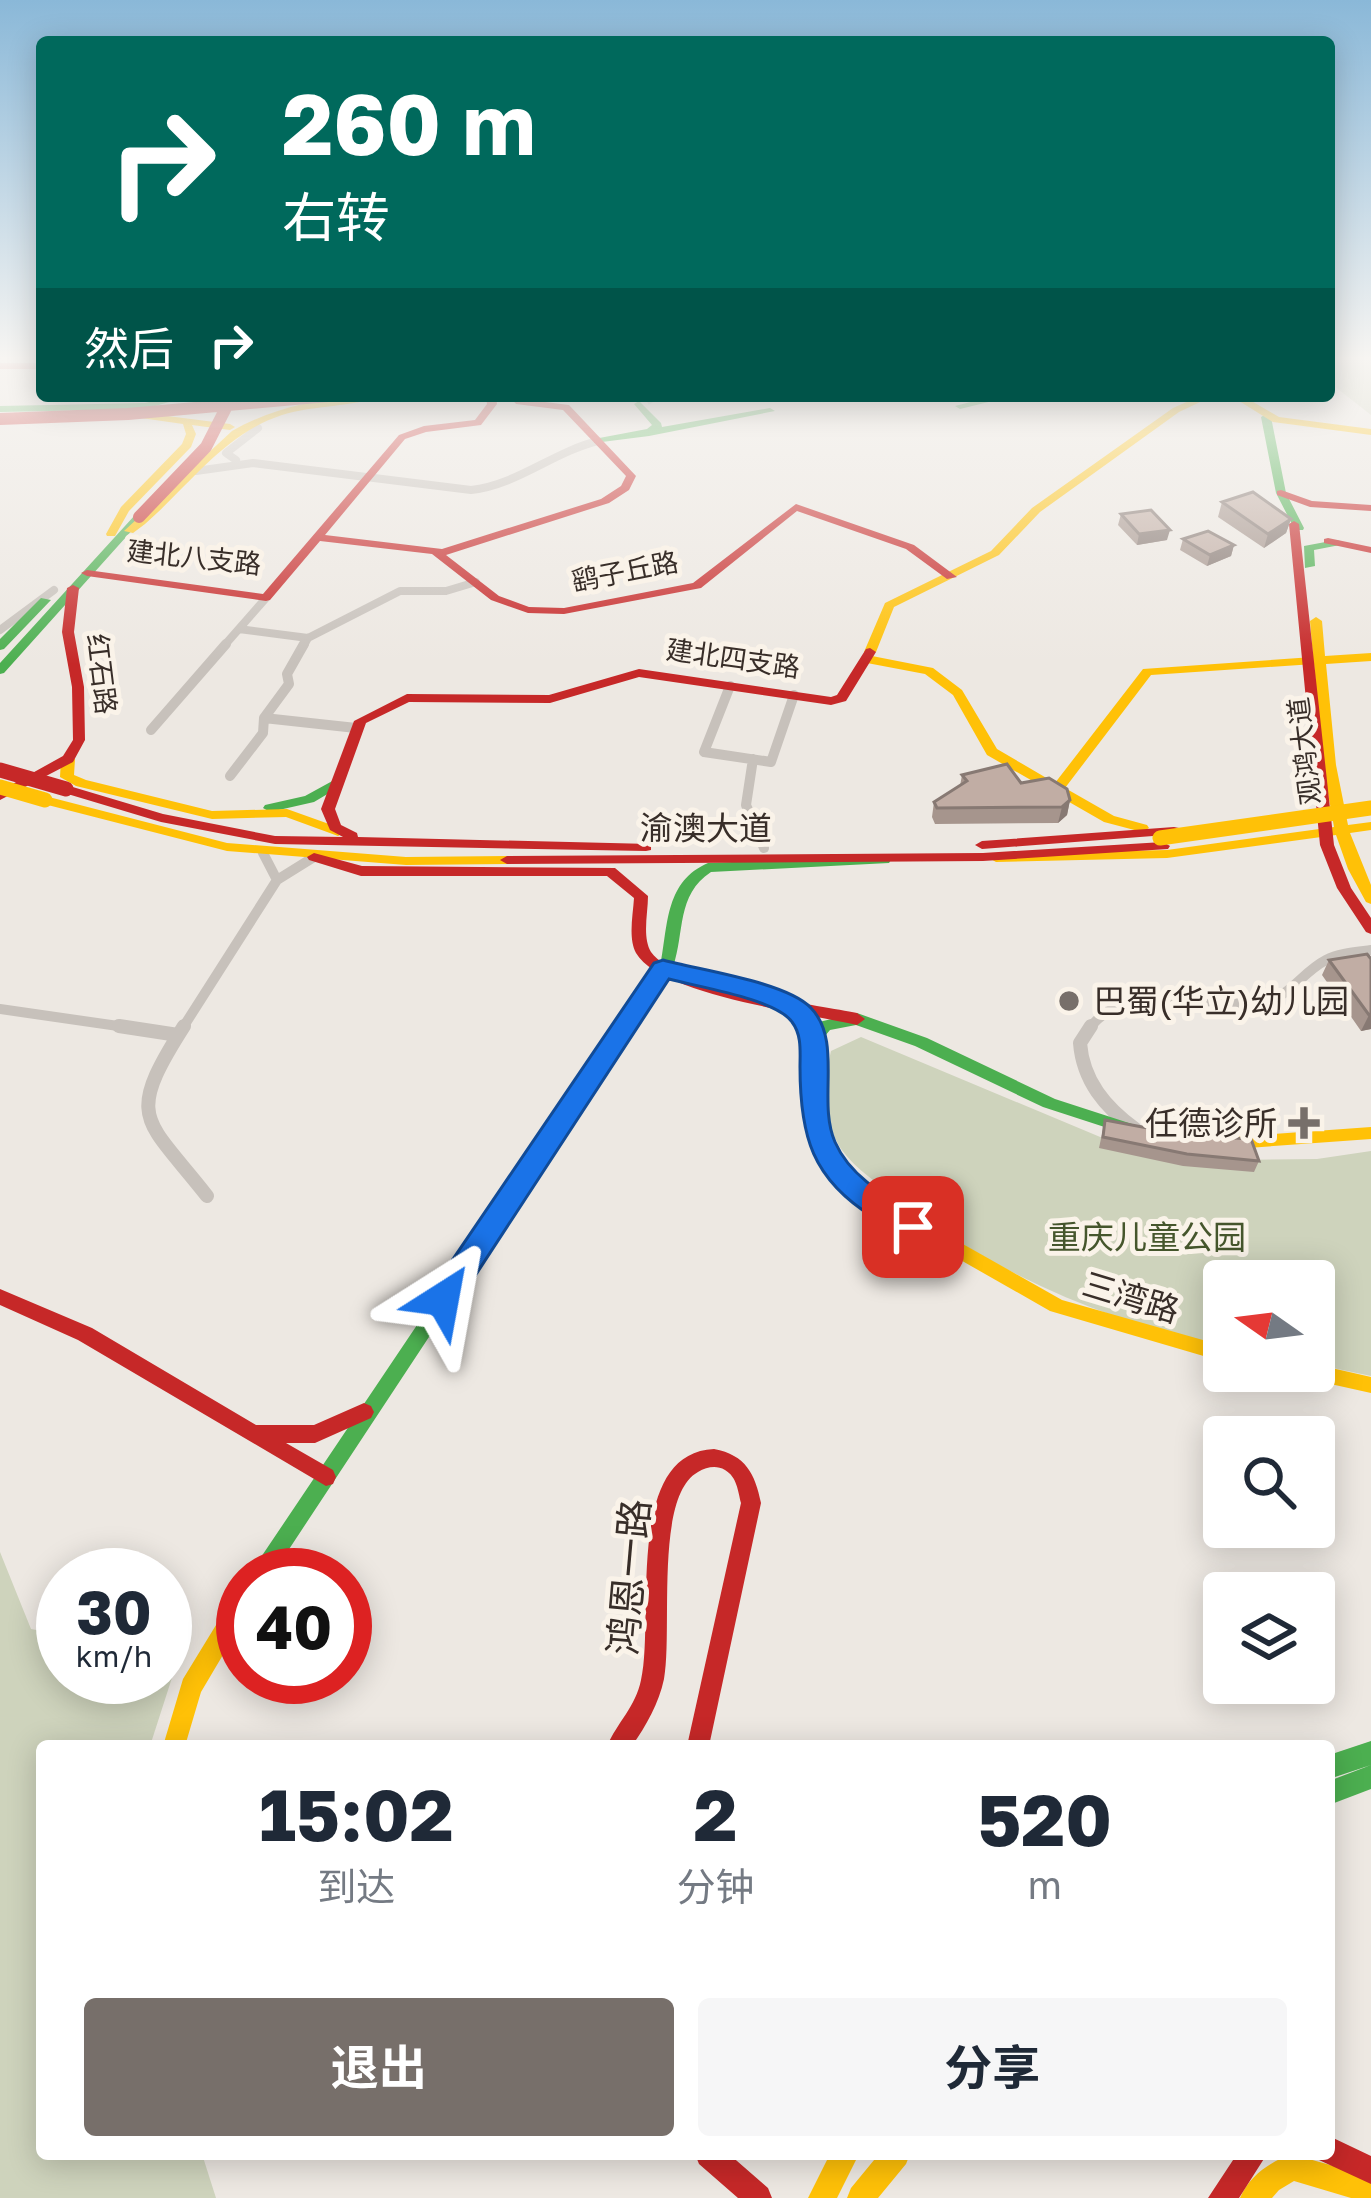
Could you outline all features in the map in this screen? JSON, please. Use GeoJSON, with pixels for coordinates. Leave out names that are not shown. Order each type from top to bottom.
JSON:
{"type":"FeatureCollection","features":[{"type":"Feature","properties":{"kind":"main road"},"geometry":{"type":"LineString","coordinates":[[115,536],[125,509],[174,459]]}},
{"type":"Feature","properties":{"kind":"main road","name":"红石路"},"geometry":{"type":"LineString","coordinates":[[0,646],[64,589],[187,459]]}},
{"type":"Feature","properties":{"kind":"main road"},"geometry":{"type":"LineString","coordinates":[[115,536],[148,519],[212,459]]}},
{"type":"Feature","properties":{"kind":"main road","name":"建北八支路"},"geometry":{"type":"LineString","coordinates":[[87,573],[266,598],[385,459]]}},
{"type":"Feature","properties":{"kind":"main road"},"geometry":{"type":"LineString","coordinates":[[319,538],[450,554],[605,501],[625,488],[631,476],[614,459]]}},
{"type":"Feature","properties":{"kind":"main road"},"geometry":{"type":"LineString","coordinates":[[1106,459],[1036,510],[995,553],[889,605],[867,659],[910,665],[944,681],[969,708],[992,752],[1097,812],[1163,839]]}},
{"type":"Feature","properties":{"kind":"main road","name":"观鸿大道"},"geometry":{"type":"LineString","coordinates":[[1274,459],[1294,524],[1315,661],[1331,834]]}},
{"type":"Feature","properties":{"kind":"main road"},"geometry":{"type":"LineString","coordinates":[[1281,493],[1310,504],[1371,508]]}},
{"type":"Feature","properties":{"kind":"main road","name":"鹞子丘路"},"geometry":{"type":"LineString","coordinates":[[450,554],[495,598],[545,612],[686,590],[796,507],[910,547],[951,578]]}},
{"type":"Feature","properties":{"kind":"main road"},"geometry":{"type":"LineString","coordinates":[[1294,524],[1336,543],[1371,550]]}},
{"type":"Feature","properties":{"kind":"main road","name":"红石路"},"geometry":{"type":"LineString","coordinates":[[0,670],[64,589],[87,573],[115,536]]}},
{"type":"Feature","properties":{"kind":"main road","name":"观鸿大道"},"geometry":{"type":"LineString","coordinates":[[1315,661],[1307,552],[1311,545],[1336,543]]}},
{"type":"Feature","properties":{"kind":"main road","name":"红石路"},"geometry":{"type":"LineString","coordinates":[[0,796],[68,759],[82,730],[64,589]]}},
{"type":"Feature","properties":{"kind":"main road"},"geometry":{"type":"LineString","coordinates":[[1059,788],[1147,672],[1371,657]]}},
{"type":"Feature","properties":{"kind":"main road","name":"建北四支路"},"geometry":{"type":"LineString","coordinates":[[356,728],[368,714],[444,692],[554,699],[621,674],[842,698],[867,659]]}},
{"type":"Feature","properties":{"kind":"main road"},"geometry":{"type":"LineString","coordinates":[[352,836],[330,822],[328,808],[356,728]]}},
{"type":"Feature","properties":{"kind":"main road"},"geometry":{"type":"LineString","coordinates":[[68,759],[67,777],[212,815],[309,799],[336,783]]}},
{"type":"Feature","properties":{"kind":"main road","name":"渝澳大道"},"geometry":{"type":"LineString","coordinates":[[0,770],[238,835],[410,844],[982,851]]}},
{"type":"Feature","properties":{"kind":"main road","name":"渝澳大道"},"geometry":{"type":"LineString","coordinates":[[0,787],[148,830],[263,853],[314,857],[900,858],[1163,839],[1371,813]]}},
{"type":"Feature","properties":{"kind":"main road"},"geometry":{"type":"LineString","coordinates":[[982,851],[1079,837],[1163,839],[1332,810],[1371,813]]}},
{"type":"Feature","properties":{"kind":"main road"},"geometry":{"type":"LineString","coordinates":[[254,811],[287,813],[352,836],[410,844]]}},
{"type":"Feature","properties":{"kind":"main road"},"geometry":{"type":"LineString","coordinates":[[1079,837],[1097,827],[1097,812]]}},
{"type":"Feature","properties":{"kind":"main road"},"geometry":{"type":"LineString","coordinates":[[982,851],[1079,860],[1280,842],[1331,834],[1371,813]]}},
{"type":"Feature","properties":{"kind":"main road"},"geometry":{"type":"LineString","coordinates":[[1265,821],[1285,830],[1286,838],[1280,842]]}},
{"type":"Feature","properties":{"kind":"main road"},"geometry":{"type":"LineString","coordinates":[[1331,834],[1371,899]]}},
{"type":"Feature","properties":{"kind":"main road"},"geometry":{"type":"LineString","coordinates":[[1331,834],[1334,869],[1371,929]]}},
{"type":"Feature","properties":{"kind":"main road"},"geometry":{"type":"LineString","coordinates":[[314,857],[361,871],[610,871],[641,896],[644,953],[663,969],[857,1019],[921,1042],[1065,1110],[1146,1132]]}},
{"type":"Feature","properties":{"kind":"main road"},"geometry":{"type":"LineString","coordinates":[[278,1548],[663,969],[674,945],[675,899],[694,872],[900,858]]}},
{"type":"Feature","properties":{"kind":"main road"},"geometry":{"type":"LineString","coordinates":[[777,999],[807,1019],[813,1039]]}},
{"type":"Feature","properties":{"kind":"main road"},"geometry":{"type":"LineString","coordinates":[[813,1039],[825,1026],[857,1019]]}},
{"type":"Feature","properties":{"kind":"main road","name":"三湾路"},"geometry":{"type":"LineString","coordinates":[[813,1039],[812,1093],[819,1139],[856,1192],[1057,1306],[1203,1348]]}},
{"type":"Feature","properties":{"kind":"main road"},"geometry":{"type":"LineString","coordinates":[[1218,1143],[1290,1143],[1371,1133]]}},
{"type":"Feature","properties":{"kind":"main road"},"geometry":{"type":"LineString","coordinates":[[0,1297],[85,1334],[326,1477]]}},
{"type":"Feature","properties":{"kind":"main road"},"geometry":{"type":"LineString","coordinates":[[1335,1377],[1371,1385]]}},
{"type":"Feature","properties":{"kind":"main road"},"geometry":{"type":"LineString","coordinates":[[250,1433],[315,1434],[370,1409]]}},
{"type":"Feature","properties":{"kind":"main road","name":"鸿恩一路"},"geometry":{"type":"LineString","coordinates":[[622,1740],[647,1701],[655,1667],[663,1510],[671,1480],[685,1465],[705,1458],[729,1461],[746,1479],[751,1503],[699,1740]]}},
{"type":"Feature","properties":{"kind":"main road"},"geometry":{"type":"LineString","coordinates":[[175,1740],[181,1711],[216,1641]]}},
{"type":"Feature","properties":{"kind":"main road"},"geometry":{"type":"LineString","coordinates":[[1335,1766],[1371,1753]]}},
{"type":"Feature","properties":{"kind":"main road"},"geometry":{"type":"LineString","coordinates":[[1335,1791],[1371,1777]]}},
{"type":"Feature","properties":{"kind":"main road"},"geometry":{"type":"LineString","coordinates":[[1335,2153],[1371,2170]]}},
{"type":"Feature","properties":{"kind":"main road"},"geometry":{"type":"LineString","coordinates":[[716,2160],[758,2198]]}},
{"type":"Feature","properties":{"kind":"main road"},"geometry":{"type":"LineString","coordinates":[[822,2198],[840,2160]]}},
{"type":"Feature","properties":{"kind":"main road"},"geometry":{"type":"LineString","coordinates":[[861,2198],[891,2160]]}},
{"type":"Feature","properties":{"kind":"main road"},"geometry":{"type":"LineString","coordinates":[[1222,2198],[1249,2160]]}},
{"type":"Feature","properties":{"kind":"main road"},"geometry":{"type":"LineString","coordinates":[[1254,2198],[1269,2180],[1292,2167],[1356,2185],[1371,2196]]}},
{"type":"Feature","properties":{"kind":"street"},"geometry":{"type":"LineString","coordinates":[[235,459],[254,464]]}},
{"type":"Feature","properties":{"kind":"street"},"geometry":{"type":"LineString","coordinates":[[202,466],[254,464],[463,490],[524,476],[549,459]]}},
{"type":"Feature","properties":{"kind":"street"},"geometry":{"type":"LineString","coordinates":[[230,776],[263,733],[264,718],[289,684],[287,674],[308,638],[400,591],[446,591],[476,582]]}},
{"type":"Feature","properties":{"kind":"street"},"geometry":{"type":"LineString","coordinates":[[0,630],[64,589]]}},
{"type":"Feature","properties":{"kind":"street"},"geometry":{"type":"LineString","coordinates":[[151,730],[266,598]]}},
{"type":"Feature","properties":{"kind":"street"},"geometry":{"type":"LineString","coordinates":[[239,629],[308,638]]}},
{"type":"Feature","properties":{"kind":"street"},"geometry":{"type":"LineString","coordinates":[[730,686],[704,752],[771,761],[794,695]]}},
{"type":"Feature","properties":{"kind":"street"},"geometry":{"type":"LineString","coordinates":[[264,718],[356,728]]}},
{"type":"Feature","properties":{"kind":"street"},"geometry":{"type":"LineString","coordinates":[[753,759],[745,782],[744,808],[764,848]]}},
{"type":"Feature","properties":{"kind":"street"},"geometry":{"type":"LineString","coordinates":[[263,853],[277,880]]}},
{"type":"Feature","properties":{"kind":"street"},"geometry":{"type":"LineString","coordinates":[[207,1196],[146,1118],[146,1095],[178,1035],[277,880],[314,857]]}},
{"type":"Feature","properties":{"kind":"street"},"geometry":{"type":"LineString","coordinates":[[1146,1132],[1112,1112],[1090,1083],[1080,1043],[1088,1029],[1107,1014],[1168,998],[1271,1001],[1293,992],[1326,960],[1371,950]]}},
{"type":"Feature","properties":{"kind":"street"},"geometry":{"type":"LineString","coordinates":[[0,1009],[178,1035]]}},
{"type":"Feature","properties":{"kind":"street"},"geometry":{"type":"LineString","coordinates":[[1065,1110],[1085,1101],[1090,1083]]}},
{"type":"Feature","properties":{"kind":"green space","name":"重庆儿童公园"},"geometry":{"type":"Polygon","coordinates":[[[861,1037],[1105,1139],[1234,1160],[1317,1159],[1371,1151],[1371,1376],[1335,1368],[1335,1260],[1203,1260],[1203,1341],[1091,1307],[966,1246],[876,1182],[842,1150],[826,1097],[831,1051],[861,1037]]]}},
{"type":"Feature","properties":{"kind":"green space"},"geometry":{"type":"Polygon","coordinates":[[[0,1552],[31,1629],[36,1630],[36,1704],[164,1704],[152,1740],[36,1740],[36,2160],[204,2160],[216,2198],[0,2198],[0,1552]]]}},
{"type":"Feature","properties":{"kind":"building"},"geometry":{"type":"Polygon","coordinates":[[[1253,492],[1291,519],[1268,534],[1222,502],[1253,492]]]}},
{"type":"Feature","properties":{"kind":"building"},"geometry":{"type":"Polygon","coordinates":[[[1151,510],[1170,530],[1139,534],[1121,514],[1151,510]]]}},
{"type":"Feature","properties":{"kind":"building"},"geometry":{"type":"Polygon","coordinates":[[[1208,531],[1234,545],[1210,555],[1183,539],[1208,531]]]}},
{"type":"Feature","properties":{"kind":"building"},"geometry":{"type":"Polygon","coordinates":[[[1007,764],[1021,783],[1049,778],[1067,789],[1070,800],[1062,807],[937,808],[934,802],[967,781],[962,775],[1007,764]]]}},
{"type":"Feature","properties":{"kind":"building"},"geometry":{"type":"Polygon","coordinates":[[[1367,954],[1371,959],[1371,1015],[1329,960],[1367,954]]]}},
{"type":"Feature","properties":{"kind":"building"},"geometry":{"type":"Polygon","coordinates":[[[1105,1120],[1185,1135],[1251,1139],[1259,1161],[1187,1154],[1103,1137],[1105,1120]]]}},
{"type":"Feature","properties":{"kind":"traffic: fast"},"geometry":{"type":"LineString","coordinates":[[1274,459],[1281,493],[1299,528]]}},
{"type":"Feature","properties":{"kind":"traffic: fast"},"geometry":{"type":"LineString","coordinates":[[0,670],[139,517]]}},
{"type":"Feature","properties":{"kind":"traffic: fast"},"geometry":{"type":"LineString","coordinates":[[1309,566],[1308,548],[1336,543]]}},
{"type":"Feature","properties":{"kind":"traffic: fast"},"geometry":{"type":"LineString","coordinates":[[0,646],[45,600]]}},
{"type":"Feature","properties":{"kind":"traffic: fast"},"geometry":{"type":"LineString","coordinates":[[270,808],[309,799],[336,783]]}},
{"type":"Feature","properties":{"kind":"traffic: fast"},"geometry":{"type":"LineString","coordinates":[[278,1548],[668,963],[676,908],[686,886],[708,868],[884,860]]}},
{"type":"Feature","properties":{"kind":"traffic: fast"},"geometry":{"type":"LineString","coordinates":[[813,1039],[825,1026],[857,1019],[921,1042],[1049,1103],[1126,1128]]}},
{"type":"Feature","properties":{"kind":"traffic: fast"},"geometry":{"type":"LineString","coordinates":[[1335,1765],[1371,1753]]}},
{"type":"Feature","properties":{"kind":"traffic: fast"},"geometry":{"type":"LineString","coordinates":[[1335,1791],[1371,1777]]}},
{"type":"Feature","properties":{"kind":"traffic: slow"},"geometry":{"type":"LineString","coordinates":[[111,534],[125,509],[174,459]]}},
{"type":"Feature","properties":{"kind":"traffic: slow"},"geometry":{"type":"LineString","coordinates":[[129,531],[206,459]]}},
{"type":"Feature","properties":{"kind":"traffic: slow"},"geometry":{"type":"LineString","coordinates":[[870,652],[889,605],[995,553],[1036,510],[1108,459]]}},
{"type":"Feature","properties":{"kind":"traffic: slow"},"geometry":{"type":"LineString","coordinates":[[1316,621],[1335,801],[1355,869],[1371,899]]}},
{"type":"Feature","properties":{"kind":"traffic: slow"},"geometry":{"type":"LineString","coordinates":[[1059,787],[1147,672],[1371,657]]}},
{"type":"Feature","properties":{"kind":"traffic: slow"},"geometry":{"type":"LineString","coordinates":[[867,659],[929,671],[958,693],[992,752],[1109,819],[1142,828]]}},
{"type":"Feature","properties":{"kind":"traffic: slow"},"geometry":{"type":"LineString","coordinates":[[68,759],[67,777],[81,783],[212,815],[287,813],[338,832]]}},
{"type":"Feature","properties":{"kind":"traffic: slow"},"geometry":{"type":"LineString","coordinates":[[0,787],[45,800]]}},
{"type":"Feature","properties":{"kind":"traffic: slow"},"geometry":{"type":"LineString","coordinates":[[45,800],[227,847],[406,861],[507,860]]}},
{"type":"Feature","properties":{"kind":"traffic: slow"},"geometry":{"type":"LineString","coordinates":[[1160,838],[1371,808]]}},
{"type":"Feature","properties":{"kind":"traffic: slow"},"geometry":{"type":"LineString","coordinates":[[996,858],[1167,854],[1371,826]]}},
{"type":"Feature","properties":{"kind":"traffic: slow"},"geometry":{"type":"LineString","coordinates":[[777,999],[807,1019],[813,1039],[812,1093],[819,1139],[856,1192],[1057,1306],[1203,1348]]}},
{"type":"Feature","properties":{"kind":"traffic: slow"},"geometry":{"type":"LineString","coordinates":[[1234,1143],[1371,1133]]}},
{"type":"Feature","properties":{"kind":"traffic: slow"},"geometry":{"type":"LineString","coordinates":[[1335,1377],[1371,1385]]}},
{"type":"Feature","properties":{"kind":"traffic: slow"},"geometry":{"type":"LineString","coordinates":[[176,1740],[191,1687],[216,1646]]}},
{"type":"Feature","properties":{"kind":"traffic: slow"},"geometry":{"type":"LineString","coordinates":[[822,2198],[842,2160]]}},
{"type":"Feature","properties":{"kind":"traffic: slow"},"geometry":{"type":"LineString","coordinates":[[861,2198],[891,2160]]}},
{"type":"Feature","properties":{"kind":"traffic: slow"},"geometry":{"type":"LineString","coordinates":[[1254,2198],[1269,2180],[1292,2167],[1356,2185],[1371,2196]]}},
{"type":"Feature","properties":{"kind":"traffic: jam"},"geometry":{"type":"LineString","coordinates":[[139,517],[195,459]]}},
{"type":"Feature","properties":{"kind":"traffic: jam"},"geometry":{"type":"LineString","coordinates":[[87,573],[266,598],[384,459]]}},
{"type":"Feature","properties":{"kind":"traffic: jam"},"geometry":{"type":"LineString","coordinates":[[319,538],[443,552],[605,501],[625,488],[631,476],[615,459]]}},
{"type":"Feature","properties":{"kind":"traffic: jam"},"geometry":{"type":"LineString","coordinates":[[1281,493],[1310,504],[1371,508]]}},
{"type":"Feature","properties":{"kind":"traffic: jam"},"geometry":{"type":"LineString","coordinates":[[436,552],[495,598],[528,610],[564,611],[697,586],[796,507],[910,547],[951,577]]}},
{"type":"Feature","properties":{"kind":"traffic: jam"},"geometry":{"type":"LineString","coordinates":[[1294,524],[1327,845],[1344,888],[1371,929]]}},
{"type":"Feature","properties":{"kind":"traffic: jam"},"geometry":{"type":"LineString","coordinates":[[1328,541],[1371,550]]}},
{"type":"Feature","properties":{"kind":"traffic: jam"},"geometry":{"type":"LineString","coordinates":[[0,796],[68,759],[79,740],[78,687],[68,632],[73,588]]}},
{"type":"Feature","properties":{"kind":"traffic: jam"},"geometry":{"type":"LineString","coordinates":[[352,836],[335,827],[328,809],[360,721],[407,698],[550,699],[639,673],[831,701],[842,698],[870,652]]}},
{"type":"Feature","properties":{"kind":"traffic: jam"},"geometry":{"type":"LineString","coordinates":[[0,770],[66,789]]}},
{"type":"Feature","properties":{"kind":"traffic: jam"},"geometry":{"type":"LineString","coordinates":[[66,789],[161,818],[275,840],[646,847]]}},
{"type":"Feature","properties":{"kind":"traffic: jam"},"geometry":{"type":"LineString","coordinates":[[982,845],[1174,831]]}},
{"type":"Feature","properties":{"kind":"traffic: jam"},"geometry":{"type":"LineString","coordinates":[[507,860],[983,857],[1163,846]]}},
{"type":"Feature","properties":{"kind":"traffic: jam"},"geometry":{"type":"LineString","coordinates":[[314,857],[361,871],[610,871],[641,896],[641,946],[655,965],[707,986],[857,1019]]}},
{"type":"Feature","properties":{"kind":"traffic: jam"},"geometry":{"type":"LineString","coordinates":[[0,1297],[85,1334],[326,1477]]}},
{"type":"Feature","properties":{"kind":"traffic: jam"},"geometry":{"type":"LineString","coordinates":[[257,1434],[315,1434],[364,1412]]}},
{"type":"Feature","properties":{"kind":"traffic: jam"},"geometry":{"type":"LineString","coordinates":[[622,1740],[652,1682],[658,1552],[671,1490],[684,1469],[714,1459],[728,1461],[740,1471],[751,1503],[699,1740]]}},
{"type":"Feature","properties":{"kind":"traffic: jam"},"geometry":{"type":"LineString","coordinates":[[1335,2153],[1371,2170]]}},
{"type":"Feature","properties":{"kind":"traffic: jam"},"geometry":{"type":"LineString","coordinates":[[716,2160],[758,2198]]}},
{"type":"Feature","properties":{"kind":"traffic: jam"},"geometry":{"type":"LineString","coordinates":[[1222,2198],[1249,2160]]}},
{"type":"Feature","properties":{"kind":"place","name":"巴蜀(华立)幼儿园"},"geometry":{"type":"Point","coordinates":[1069,1001]}},
{"type":"Feature","properties":{"kind":"place","name":"任德诊所"},"geometry":{"type":"Point","coordinates":[1304,1123]}},
{"type":"Feature","properties":{"kind":"route"},"geometry":{"type":"LineString","coordinates":[[443,1299],[663,969],[777,999],[807,1019],[813,1039],[813,1111],[822,1147],[856,1192],[913,1227]]}}]}
